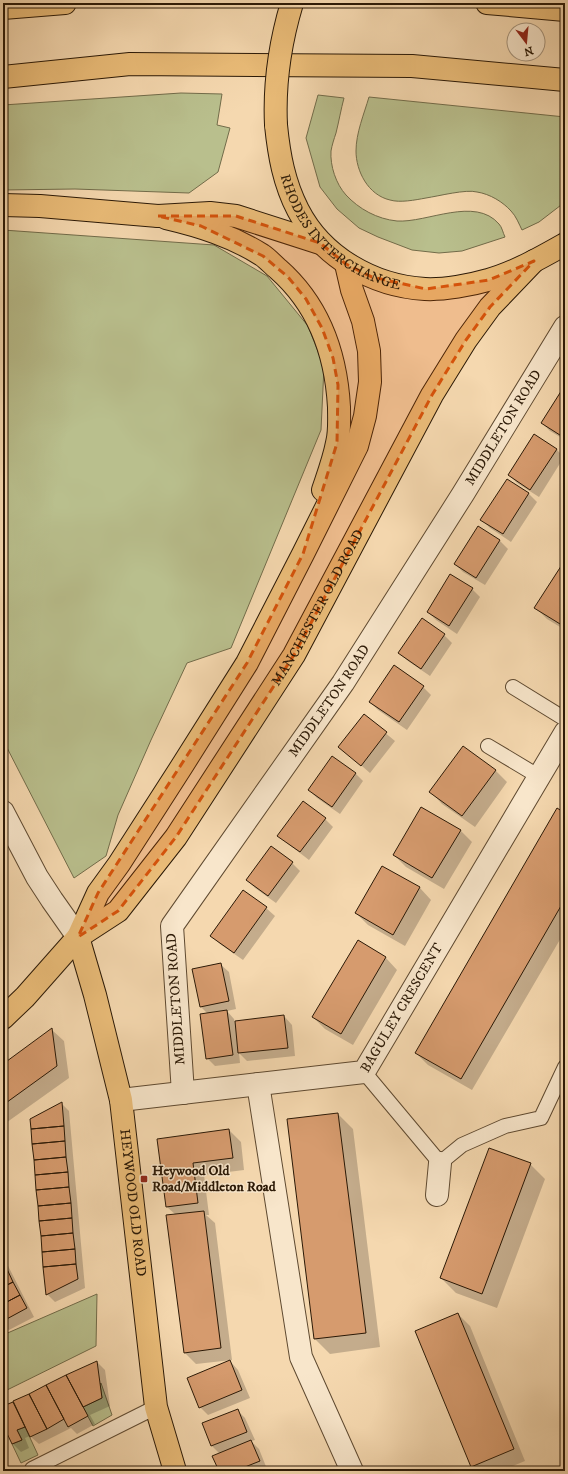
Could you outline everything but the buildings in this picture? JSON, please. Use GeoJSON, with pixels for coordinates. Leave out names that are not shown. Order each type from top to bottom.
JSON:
{"type":"FeatureCollection","features":[{"type":"Feature","properties":{"kind":"main road"},"geometry":{"type":"LineString","coordinates":[[3,8],[65,3]]}},
{"type":"Feature","properties":{"kind":"main road","name":"RHODES INTERCHANGE"},"geometry":{"type":"LineString","coordinates":[[292,3],[281,45],[275,98],[276,125],[282,168],[289,190],[298,210],[320,243],[346,264],[372,277],[398,285],[426,289],[456,286],[489,280],[534,261],[565,244]]}},
{"type":"Feature","properties":{"kind":"main road"},"geometry":{"type":"LineString","coordinates":[[487,3],[565,10]]}},
{"type":"Feature","properties":{"kind":"main road"},"geometry":{"type":"LineString","coordinates":[[3,77],[138,64],[412,66],[565,80]]}},
{"type":"Feature","properties":{"kind":"main road"},"geometry":{"type":"LineString","coordinates":[[3,205],[40,206],[158,216],[210,213],[236,216],[320,243]]}},
{"type":"Feature","properties":{"kind":"main road"},"geometry":{"type":"LineString","coordinates":[[158,216],[201,226],[235,240],[263,256],[288,277],[306,299],[322,328],[332,358],[338,385],[339,414],[337,443],[303,554]]}},
{"type":"Feature","properties":{"kind":"main road","name":"MANCHESTER OLD ROAD"},"geometry":{"type":"LineString","coordinates":[[3,1018],[78,937],[118,911],[176,837],[294,655],[432,395],[466,340],[490,307],[534,261]]}},
{"type":"Feature","properties":{"kind":"main road","name":"MANCHESTER OLD ROAD"},"geometry":{"type":"LineString","coordinates":[[78,937],[98,893],[182,766],[247,663],[356,446],[365,416],[370,382],[369,351],[363,321],[352,290],[346,264]]}},
{"type":"Feature","properties":{"kind":"main road","name":"HEYWOOD OLD ROAD"},"geometry":{"type":"LineString","coordinates":[[78,937],[95,995],[121,1100],[156,1407],[170,1470]]}},
{"type":"Feature","properties":{"kind":"street","name":"MIDDLETON ROAD"},"geometry":{"type":"LineString","coordinates":[[183,1093],[172,926],[343,683],[459,500],[565,327]]}},
{"type":"Feature","properties":{"kind":"street","name":"BAGULEY CRESCENT"},"geometry":{"type":"LineString","coordinates":[[121,1100],[364,1072],[538,776],[562,744]]}},
{"type":"Feature","properties":{"kind":"street"},"geometry":{"type":"LineString","coordinates":[[3,812],[37,877],[78,937]]}},
{"type":"Feature","properties":{"kind":"street"},"geometry":{"type":"LineString","coordinates":[[258,1084],[301,1357],[352,1471]]}},
{"type":"Feature","properties":{"kind":"street"},"geometry":{"type":"LineString","coordinates":[[437,1195],[440,1163]]}},
{"type":"Feature","properties":{"kind":"lane"},"geometry":{"type":"LineString","coordinates":[[513,687],[565,719]]}},
{"type":"Feature","properties":{"kind":"lane"},"geometry":{"type":"LineString","coordinates":[[488,746],[538,776]]}},
{"type":"Feature","properties":{"kind":"lane"},"geometry":{"type":"LineString","coordinates":[[364,1072],[440,1163],[462,1145],[505,1126],[541,1118],[565,1067]]}},
{"type":"Feature","properties":{"kind":"lane"},"geometry":{"type":"LineString","coordinates":[[32,1469],[156,1407]]}},
{"type":"Feature","properties":{"kind":"highlighted area"},"geometry":{"type":"Polygon","coordinates":[[[158,216],[236,216],[320,243],[346,264],[372,277],[426,289],[489,280],[534,261],[490,307],[466,340],[432,395],[294,655],[176,837],[118,911],[78,937],[98,893],[247,663],[303,554],[337,443],[338,385],[333,358],[322,328],[306,299],[288,277],[263,256],[201,226],[158,216]]]}},
{"type":"Feature","properties":{"kind":"green space"},"geometry":{"type":"Polygon","coordinates":[[[181,93],[222,94],[217,125],[230,128],[218,172],[189,193],[75,189],[3,190],[3,105],[181,93]]]}},
{"type":"Feature","properties":{"kind":"green space"},"geometry":{"type":"Polygon","coordinates":[[[318,95],[344,98],[331,149],[331,157],[334,174],[339,186],[342,191],[357,205],[376,216],[397,221],[409,221],[464,211],[477,212],[489,216],[499,224],[505,237],[462,251],[439,253],[412,250],[359,228],[337,209],[320,187],[306,138],[318,95]]]}},
{"type":"Feature","properties":{"kind":"green space"},"geometry":{"type":"Polygon","coordinates":[[[369,97],[565,117],[565,202],[539,222],[522,230],[514,215],[508,208],[496,199],[482,193],[472,191],[459,192],[417,200],[403,201],[394,201],[382,197],[375,193],[365,181],[358,166],[357,159],[357,137],[369,97]]]}},
{"type":"Feature","properties":{"kind":"green space"},"geometry":{"type":"Polygon","coordinates":[[[3,230],[214,245],[267,276],[308,326],[324,367],[321,430],[231,648],[187,663],[118,815],[106,856],[74,878],[3,740],[3,230]]]}},
{"type":"Feature","properties":{"kind":"green space"},"geometry":{"type":"Polygon","coordinates":[[[97,1294],[96,1346],[3,1392],[3,1335],[97,1294]]]}},
{"type":"Feature","properties":{"kind":"green space"},"geometry":{"type":"Polygon","coordinates":[[[101,1383],[112,1415],[93,1426],[83,1407],[102,1398],[101,1383]]]}},
{"type":"Feature","properties":{"kind":"green space"},"geometry":{"type":"Polygon","coordinates":[[[25,1427],[38,1455],[21,1463],[12,1444],[22,1440],[17,1430],[25,1427]]]}},
{"type":"Feature","properties":{"kind":"place","name":"Heywood Old Road/Middleton Road"},"geometry":{"type":"Point","coordinates":[144,1179]}}]}
